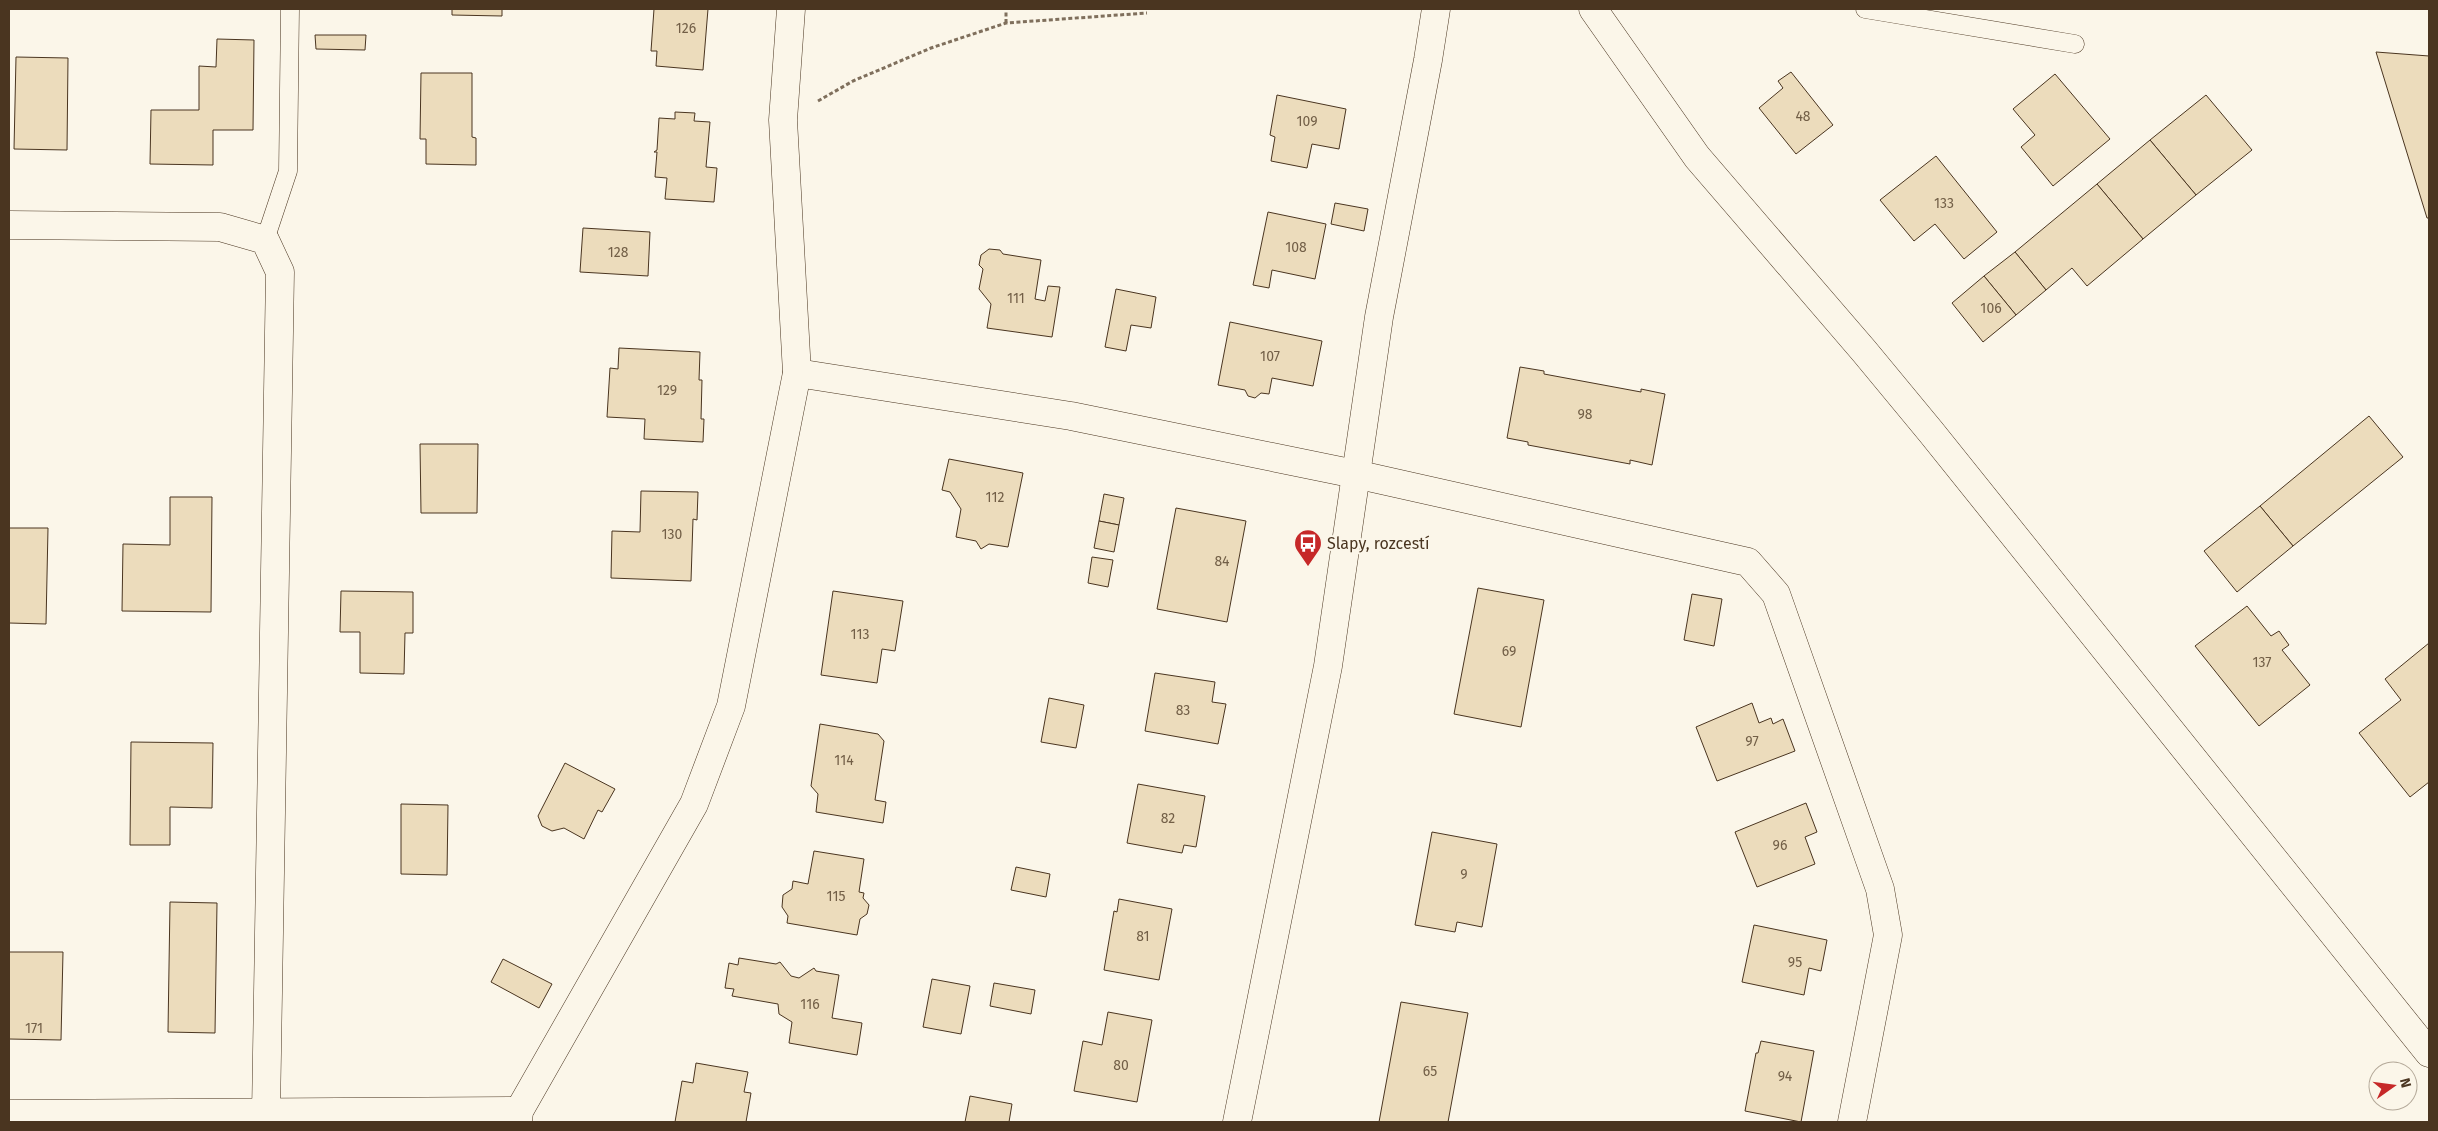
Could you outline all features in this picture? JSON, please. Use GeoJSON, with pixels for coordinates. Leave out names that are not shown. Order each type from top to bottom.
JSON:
{"type":"FeatureCollection","features":[{"type":"Feature","properties":{"kind":"street"},"geometry":{"type":"LineString","coordinates":[[9,1114],[266,1113],[519,1117],[694,804],[731,706],[797,373],[782,120],[791,9]]}},
{"type":"Feature","properties":{"kind":"street"},"geometry":{"type":"LineString","coordinates":[[1237,1122],[1328,666],[1379,317],[1436,9]]}},
{"type":"Feature","properties":{"kind":"street"},"geometry":{"type":"LineString","coordinates":[[1593,9],[1697,157],[1931,432],[2429,1053]]}},
{"type":"Feature","properties":{"kind":"street"},"geometry":{"type":"LineString","coordinates":[[9,225],[220,227],[265,240],[280,272],[266,1113]]}},
{"type":"Feature","properties":{"kind":"street"},"geometry":{"type":"LineString","coordinates":[[797,373],[1072,416],[1355,474],[1748,562],[1776,594],[1880,889],[1888,935],[1852,1122]]}},
{"type":"Feature","properties":{"kind":"lane"},"geometry":{"type":"LineString","coordinates":[[265,240],[288,171],[290,9]]}},
{"type":"Feature","properties":{"kind":"lane"},"geometry":{"type":"LineString","coordinates":[[1865,9],[2075,44]]}},
{"type":"Feature","properties":{"kind":"path"},"geometry":{"type":"LineString","coordinates":[[1006,9],[1006,23]]}},
{"type":"Feature","properties":{"kind":"path"},"geometry":{"type":"LineString","coordinates":[[782,120],[853,81],[931,48],[1006,23],[1147,13]]}},
{"type":"Feature","properties":{"kind":"building"},"geometry":{"type":"Polygon","coordinates":[[[452,9],[502,9],[502,16],[452,15],[452,9]]]}},
{"type":"Feature","properties":{"kind":"building"},"geometry":{"type":"Polygon","coordinates":[[[654,9],[708,9],[703,70],[656,66],[657,51],[651,51],[654,9]]]}},
{"type":"Feature","properties":{"kind":"building"},"geometry":{"type":"Polygon","coordinates":[[[315,35],[366,35],[365,50],[316,49],[315,35]]]}},
{"type":"Feature","properties":{"kind":"building"},"geometry":{"type":"Polygon","coordinates":[[[217,39],[254,40],[253,130],[213,130],[213,165],[150,164],[151,110],[199,110],[199,66],[216,67],[217,39]]]}},
{"type":"Feature","properties":{"kind":"building"},"geometry":{"type":"Polygon","coordinates":[[[2376,52],[2429,56],[2429,218],[2427,218],[2376,52]]]}},
{"type":"Feature","properties":{"kind":"building"},"geometry":{"type":"Polygon","coordinates":[[[16,57],[68,58],[67,150],[14,149],[16,57]]]}},
{"type":"Feature","properties":{"kind":"building"},"geometry":{"type":"Polygon","coordinates":[[[1791,72],[1833,125],[1796,154],[1759,108],[1783,88],[1778,81],[1791,72]]]}},
{"type":"Feature","properties":{"kind":"building"},"geometry":{"type":"Polygon","coordinates":[[[421,73],[472,73],[472,137],[476,138],[476,165],[426,164],[426,139],[420,139],[421,73]]]}},
{"type":"Feature","properties":{"kind":"building"},"geometry":{"type":"Polygon","coordinates":[[[2055,74],[2110,139],[2053,186],[2021,147],[2035,135],[2013,109],[2055,74]]]}},
{"type":"Feature","properties":{"kind":"building"},"geometry":{"type":"Polygon","coordinates":[[[1277,95],[1346,109],[1339,149],[1312,144],[1307,168],[1271,161],[1275,137],[1270,135],[1277,95]]]}},
{"type":"Feature","properties":{"kind":"building"},"geometry":{"type":"Polygon","coordinates":[[[2206,95],[2252,150],[2196,195],[2150,140],[2206,95]]]}},
{"type":"Feature","properties":{"kind":"building"},"geometry":{"type":"Polygon","coordinates":[[[675,112],[695,113],[694,121],[710,122],[706,167],[717,168],[714,202],[665,199],[667,178],[655,177],[657,152],[654,152],[657,150],[659,118],[675,119],[675,112]]]}},
{"type":"Feature","properties":{"kind":"building"},"geometry":{"type":"Polygon","coordinates":[[[2150,140],[2196,195],[2143,239],[2097,184],[2150,140]]]}},
{"type":"Feature","properties":{"kind":"building"},"geometry":{"type":"Polygon","coordinates":[[[1936,156],[1997,232],[1964,259],[1935,224],[1914,241],[1880,200],[1936,156]]]}},
{"type":"Feature","properties":{"kind":"building"},"geometry":{"type":"Polygon","coordinates":[[[2097,184],[2143,239],[2087,286],[2072,268],[2046,290],[2015,252],[2097,184]]]}},
{"type":"Feature","properties":{"kind":"building"},"geometry":{"type":"Polygon","coordinates":[[[1335,203],[1368,209],[1364,231],[1331,224],[1335,203]]]}},
{"type":"Feature","properties":{"kind":"building"},"geometry":{"type":"Polygon","coordinates":[[[1268,212],[1326,224],[1315,279],[1272,270],[1269,288],[1253,285],[1268,212]]]}},
{"type":"Feature","properties":{"kind":"building"},"geometry":{"type":"Polygon","coordinates":[[[583,228],[650,232],[648,276],[580,272],[583,228]]]}},
{"type":"Feature","properties":{"kind":"building"},"geometry":{"type":"Polygon","coordinates":[[[989,249],[1000,250],[1003,254],[1041,260],[1035,299],[1045,301],[1048,286],[1060,287],[1052,337],[987,328],[991,304],[979,289],[983,269],[979,265],[981,255],[989,249]]]}},
{"type":"Feature","properties":{"kind":"building"},"geometry":{"type":"Polygon","coordinates":[[[2015,252],[2046,290],[2016,315],[1984,276],[2015,252]]]}},
{"type":"Feature","properties":{"kind":"building"},"geometry":{"type":"Polygon","coordinates":[[[1984,276],[2016,315],[1983,342],[1952,303],[1984,276]]]}},
{"type":"Feature","properties":{"kind":"building"},"geometry":{"type":"Polygon","coordinates":[[[1116,289],[1156,297],[1151,328],[1131,325],[1126,351],[1105,347],[1116,289]]]}},
{"type":"Feature","properties":{"kind":"building"},"geometry":{"type":"Polygon","coordinates":[[[1230,322],[1322,341],[1313,386],[1272,378],[1269,394],[1261,393],[1255,398],[1248,396],[1245,390],[1218,385],[1230,322]]]}},
{"type":"Feature","properties":{"kind":"building"},"geometry":{"type":"Polygon","coordinates":[[[619,348],[700,352],[699,380],[702,380],[701,419],[704,419],[703,442],[644,439],[645,419],[607,417],[610,368],[618,369],[619,348]]]}},
{"type":"Feature","properties":{"kind":"building"},"geometry":{"type":"Polygon","coordinates":[[[1520,367],[1544,371],[1544,374],[1641,392],[1641,389],[1665,394],[1652,465],[1630,460],[1630,464],[1528,445],[1528,442],[1507,438],[1520,367]]]}},
{"type":"Feature","properties":{"kind":"building"},"geometry":{"type":"Polygon","coordinates":[[[2369,416],[2403,457],[2293,546],[2260,506],[2369,416]]]}},
{"type":"Feature","properties":{"kind":"building"},"geometry":{"type":"Polygon","coordinates":[[[420,444],[478,444],[477,513],[421,513],[420,444]]]}},
{"type":"Feature","properties":{"kind":"building"},"geometry":{"type":"Polygon","coordinates":[[[949,459],[1023,473],[1008,547],[989,544],[981,549],[976,541],[956,537],[961,509],[950,492],[942,490],[949,459]]]}},
{"type":"Feature","properties":{"kind":"building"},"geometry":{"type":"Polygon","coordinates":[[[641,491],[698,492],[697,520],[693,519],[691,581],[611,578],[612,531],[640,532],[641,491]]]}},
{"type":"Feature","properties":{"kind":"building"},"geometry":{"type":"Polygon","coordinates":[[[1104,494],[1124,498],[1119,525],[1099,521],[1104,494]]]}},
{"type":"Feature","properties":{"kind":"building"},"geometry":{"type":"Polygon","coordinates":[[[170,497],[212,497],[211,612],[122,611],[123,544],[170,545],[170,497]]]}},
{"type":"Feature","properties":{"kind":"building"},"geometry":{"type":"Polygon","coordinates":[[[2260,506],[2293,546],[2237,592],[2204,551],[2260,506]]]}},
{"type":"Feature","properties":{"kind":"building"},"geometry":{"type":"Polygon","coordinates":[[[1176,508],[1246,521],[1227,622],[1157,609],[1176,508]]]}},
{"type":"Feature","properties":{"kind":"building"},"geometry":{"type":"Polygon","coordinates":[[[1099,521],[1119,525],[1114,552],[1094,548],[1099,521]]]}},
{"type":"Feature","properties":{"kind":"building"},"geometry":{"type":"Polygon","coordinates":[[[9,528],[48,528],[46,624],[9,623],[9,528]]]}},
{"type":"Feature","properties":{"kind":"building"},"geometry":{"type":"Polygon","coordinates":[[[1092,557],[1113,560],[1108,587],[1088,583],[1092,557]]]}},
{"type":"Feature","properties":{"kind":"building"},"geometry":{"type":"Polygon","coordinates":[[[1478,588],[1544,600],[1521,727],[1454,714],[1478,588]]]}},
{"type":"Feature","properties":{"kind":"building"},"geometry":{"type":"Polygon","coordinates":[[[341,591],[413,592],[413,633],[405,633],[404,674],[360,673],[360,632],[340,632],[341,591]]]}},
{"type":"Feature","properties":{"kind":"building"},"geometry":{"type":"Polygon","coordinates":[[[833,591],[903,601],[895,651],[882,649],[877,683],[821,675],[833,591]]]}},
{"type":"Feature","properties":{"kind":"building"},"geometry":{"type":"Polygon","coordinates":[[[1692,594],[1722,599],[1714,646],[1684,640],[1692,594]]]}},
{"type":"Feature","properties":{"kind":"building"},"geometry":{"type":"Polygon","coordinates":[[[2247,606],[2271,636],[2279,631],[2289,645],[2282,650],[2310,685],[2259,726],[2195,646],[2247,606]]]}},
{"type":"Feature","properties":{"kind":"building"},"geometry":{"type":"Polygon","coordinates":[[[2429,643],[2429,782],[2410,797],[2359,733],[2401,700],[2385,679],[2429,643]]]}},
{"type":"Feature","properties":{"kind":"building"},"geometry":{"type":"Polygon","coordinates":[[[1155,673],[1215,682],[1212,702],[1226,704],[1218,744],[1145,731],[1155,673]]]}},
{"type":"Feature","properties":{"kind":"building"},"geometry":{"type":"Polygon","coordinates":[[[1049,698],[1084,705],[1076,748],[1041,742],[1049,698]]]}},
{"type":"Feature","properties":{"kind":"building"},"geometry":{"type":"Polygon","coordinates":[[[1752,703],[1759,723],[1771,718],[1773,724],[1783,719],[1795,751],[1717,781],[1696,727],[1752,703]]]}},
{"type":"Feature","properties":{"kind":"building"},"geometry":{"type":"Polygon","coordinates":[[[820,724],[878,734],[884,741],[875,800],[886,802],[883,823],[816,812],[818,794],[811,786],[820,724]]]}},
{"type":"Feature","properties":{"kind":"building"},"geometry":{"type":"Polygon","coordinates":[[[131,742],[213,743],[212,808],[170,807],[170,845],[130,845],[131,742]]]}},
{"type":"Feature","properties":{"kind":"building"},"geometry":{"type":"Polygon","coordinates":[[[565,763],[615,789],[602,812],[598,810],[584,839],[564,828],[552,831],[542,826],[538,816],[565,763]]]}},
{"type":"Feature","properties":{"kind":"building"},"geometry":{"type":"Polygon","coordinates":[[[1138,784],[1205,796],[1196,847],[1184,845],[1182,853],[1127,843],[1138,784]]]}},
{"type":"Feature","properties":{"kind":"building"},"geometry":{"type":"Polygon","coordinates":[[[1806,803],[1817,832],[1805,837],[1815,864],[1757,887],[1735,832],[1806,803]]]}},
{"type":"Feature","properties":{"kind":"building"},"geometry":{"type":"Polygon","coordinates":[[[401,804],[448,805],[447,875],[401,874],[401,804]]]}},
{"type":"Feature","properties":{"kind":"building"},"geometry":{"type":"Polygon","coordinates":[[[1432,832],[1497,844],[1482,927],[1457,922],[1455,932],[1415,925],[1432,832]]]}},
{"type":"Feature","properties":{"kind":"building"},"geometry":{"type":"Polygon","coordinates":[[[814,851],[864,859],[859,892],[864,893],[863,898],[869,905],[867,914],[860,919],[857,935],[787,923],[788,916],[782,907],[783,895],[792,889],[793,881],[808,884],[814,851]]]}},
{"type":"Feature","properties":{"kind":"building"},"geometry":{"type":"Polygon","coordinates":[[[1016,867],[1050,874],[1046,897],[1011,890],[1016,867]]]}},
{"type":"Feature","properties":{"kind":"building"},"geometry":{"type":"Polygon","coordinates":[[[1119,899],[1172,909],[1159,980],[1104,970],[1114,911],[1117,912],[1119,899]]]}},
{"type":"Feature","properties":{"kind":"building"},"geometry":{"type":"Polygon","coordinates":[[[170,902],[217,903],[215,1033],[168,1032],[170,902]]]}},
{"type":"Feature","properties":{"kind":"building"},"geometry":{"type":"Polygon","coordinates":[[[1754,925],[1827,940],[1821,971],[1809,968],[1804,995],[1742,982],[1754,925]]]}},
{"type":"Feature","properties":{"kind":"building"},"geometry":{"type":"Polygon","coordinates":[[[9,952],[63,952],[61,1040],[9,1039],[9,952]]]}},
{"type":"Feature","properties":{"kind":"building"},"geometry":{"type":"Polygon","coordinates":[[[739,958],[776,964],[780,962],[791,976],[799,978],[814,968],[816,971],[839,975],[832,1018],[862,1023],[857,1055],[789,1043],[792,1022],[779,1014],[778,1004],[732,996],[734,989],[725,988],[729,963],[738,965],[739,958]]]}},
{"type":"Feature","properties":{"kind":"building"},"geometry":{"type":"Polygon","coordinates":[[[503,959],[552,984],[539,1008],[491,982],[503,959]]]}},
{"type":"Feature","properties":{"kind":"building"},"geometry":{"type":"Polygon","coordinates":[[[932,979],[970,986],[961,1034],[923,1027],[932,979]]]}},
{"type":"Feature","properties":{"kind":"building"},"geometry":{"type":"Polygon","coordinates":[[[994,983],[1035,990],[1031,1014],[990,1006],[994,983]]]}},
{"type":"Feature","properties":{"kind":"building"},"geometry":{"type":"Polygon","coordinates":[[[1401,1002],[1468,1013],[1448,1122],[1379,1122],[1401,1002]]]}},
{"type":"Feature","properties":{"kind":"building"},"geometry":{"type":"Polygon","coordinates":[[[1108,1012],[1152,1020],[1137,1102],[1074,1091],[1083,1041],[1102,1045],[1108,1012]]]}},
{"type":"Feature","properties":{"kind":"building"},"geometry":{"type":"Polygon","coordinates":[[[1761,1041],[1814,1051],[1801,1122],[1745,1111],[1756,1053],[1758,1053],[1761,1041]]]}},
{"type":"Feature","properties":{"kind":"building"},"geometry":{"type":"Polygon","coordinates":[[[696,1063],[748,1072],[744,1092],[751,1093],[746,1122],[675,1122],[682,1081],[693,1083],[696,1063]]]}},
{"type":"Feature","properties":{"kind":"building"},"geometry":{"type":"Polygon","coordinates":[[[970,1096],[1012,1104],[1009,1122],[965,1122],[970,1096]]]}},
{"type":"Feature","properties":{"kind":"place","name":"Slapy, rozcestí"},"geometry":{"type":"Point","coordinates":[1308,567]}}]}
